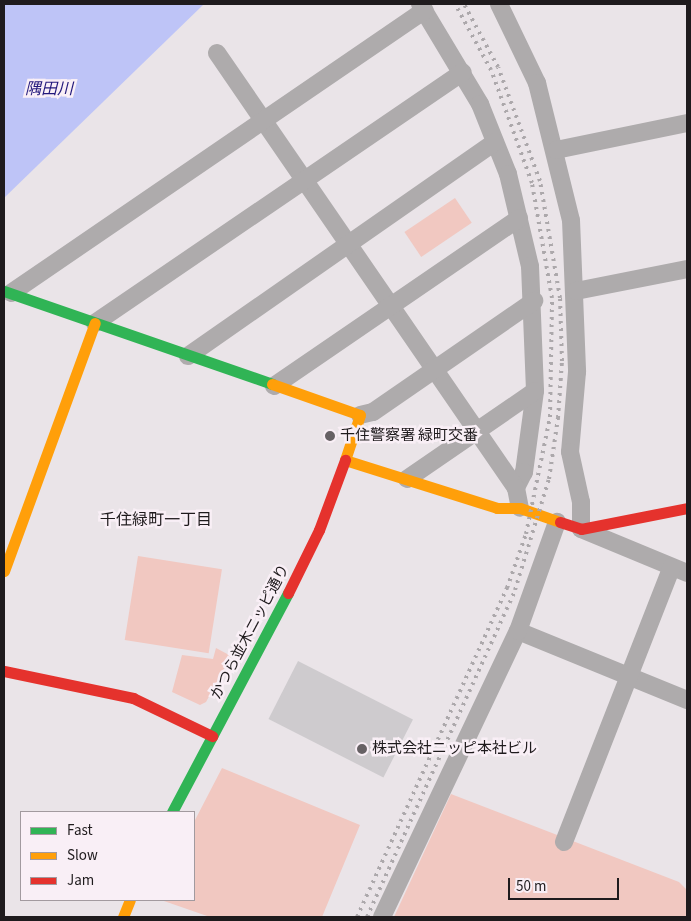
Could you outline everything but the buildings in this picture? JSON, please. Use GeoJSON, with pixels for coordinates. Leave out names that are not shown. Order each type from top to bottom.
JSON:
{"type":"FeatureCollection","features":[{"type":"Feature","properties":{"kind":"street"},"geometry":{"type":"LineString","coordinates":[[499,4],[537,83],[556,150],[571,220],[576,291],[577,372],[570,452],[581,502],[581,529]]}},
{"type":"Feature","properties":{"kind":"street"},"geometry":{"type":"LineString","coordinates":[[8,292],[262,121],[423,7],[463,72],[495,142],[519,218],[534,301],[535,391],[524,472],[516,488]]}},
{"type":"Feature","properties":{"kind":"street"},"geometry":{"type":"LineString","coordinates":[[217,53],[347,245],[516,488],[520,508]]}},
{"type":"Feature","properties":{"kind":"street"},"geometry":{"type":"LineString","coordinates":[[4,571],[95,323],[463,72]]}},
{"type":"Feature","properties":{"kind":"street"},"geometry":{"type":"LineString","coordinates":[[556,150],[687,123]]}},
{"type":"Feature","properties":{"kind":"street"},"geometry":{"type":"LineString","coordinates":[[188,356],[495,142]]}},
{"type":"Feature","properties":{"kind":"street"},"geometry":{"type":"LineString","coordinates":[[274,386],[519,218]]}},
{"type":"Feature","properties":{"kind":"street"},"geometry":{"type":"LineString","coordinates":[[576,291],[687,269]]}},
{"type":"Feature","properties":{"kind":"street"},"geometry":{"type":"LineString","coordinates":[[8,292],[360,416],[373,412],[534,301]]}},
{"type":"Feature","properties":{"kind":"street"},"geometry":{"type":"LineString","coordinates":[[406,479],[535,391]]}},
{"type":"Feature","properties":{"kind":"street","name":"かつら並木ニッピ通り"},"geometry":{"type":"LineString","coordinates":[[173,811],[300,570],[346,460],[360,416]]}},
{"type":"Feature","properties":{"kind":"street"},"geometry":{"type":"LineString","coordinates":[[346,460],[497,508],[520,508],[581,529],[680,570],[629,679],[564,842]]}},
{"type":"Feature","properties":{"kind":"street"},"geometry":{"type":"LineString","coordinates":[[581,529],[687,508]]}},
{"type":"Feature","properties":{"kind":"street"},"geometry":{"type":"LineString","coordinates":[[382,917],[518,631],[557,522]]}},
{"type":"Feature","properties":{"kind":"street"},"geometry":{"type":"LineString","coordinates":[[518,631],[629,679],[687,700]]}},
{"type":"Feature","properties":{"kind":"street"},"geometry":{"type":"LineString","coordinates":[[4,671],[125,696],[159,708],[212,736]]}},
{"type":"Feature","properties":{"kind":"shaded area"},"geometry":{"type":"Polygon","coordinates":[[[455,198],[472,223],[421,257],[404,232],[455,198]]]}},
{"type":"Feature","properties":{"kind":"shaded area"},"geometry":{"type":"Polygon","coordinates":[[[138,556],[222,569],[209,653],[125,640],[138,556]]]}},
{"type":"Feature","properties":{"kind":"shaded area"},"geometry":{"type":"Polygon","coordinates":[[[216,648],[231,656],[206,702],[200,705],[172,692],[182,655],[213,659],[216,648]]]}},
{"type":"Feature","properties":{"kind":"shaded area"},"geometry":{"type":"Polygon","coordinates":[[[222,768],[360,825],[322,917],[210,917],[164,901],[195,901],[195,820],[222,768]]]}},
{"type":"Feature","properties":{"kind":"shaded area"},"geometry":{"type":"Polygon","coordinates":[[[451,794],[679,882],[687,890],[687,917],[394,917],[451,794]]]}},
{"type":"Feature","properties":{"kind":"water","name":"隅田川"},"geometry":{"type":"Polygon","coordinates":[[[4,4],[204,4],[4,198],[4,4]]]}},
{"type":"Feature","properties":{"kind":"railway"},"geometry":{"type":"LineString","coordinates":[[357,917],[507,588],[526,534],[550,417],[552,298],[532,183],[491,70],[455,4]]}},
{"type":"Feature","properties":{"kind":"railway"},"geometry":{"type":"LineString","coordinates":[[367,917],[515,590],[549,479],[558,418],[562,361],[560,298],[540,181],[498,67],[464,4]]}},
{"type":"Feature","properties":{"kind":"traffic: fast"},"geometry":{"type":"LineString","coordinates":[[4,291],[272,384]]}},
{"type":"Feature","properties":{"kind":"traffic: fast"},"geometry":{"type":"LineString","coordinates":[[173,811],[288,593]]}},
{"type":"Feature","properties":{"kind":"traffic: slow"},"geometry":{"type":"LineString","coordinates":[[4,571],[95,323]]}},
{"type":"Feature","properties":{"kind":"traffic: slow"},"geometry":{"type":"LineString","coordinates":[[272,384],[360,415],[345,460],[497,508],[520,508],[560,522]]}},
{"type":"Feature","properties":{"kind":"traffic: slow"},"geometry":{"type":"LineString","coordinates":[[123,917],[130,901]]}},
{"type":"Feature","properties":{"kind":"traffic: jam"},"geometry":{"type":"LineString","coordinates":[[288,593],[319,530],[345,460]]}},
{"type":"Feature","properties":{"kind":"traffic: jam"},"geometry":{"type":"LineString","coordinates":[[560,522],[581,529],[687,508]]}},
{"type":"Feature","properties":{"kind":"traffic: jam"},"geometry":{"type":"LineString","coordinates":[[4,671],[133,698],[212,736]]}},
{"type":"Feature","properties":{"kind":"place","name":"千住警察署 緑町交番"},"geometry":{"type":"Point","coordinates":[330,436]}},
{"type":"Feature","properties":{"kind":"place","name":"株式会社ニッピ本社ビル"},"geometry":{"type":"Point","coordinates":[362,749]}},
{"type":"Feature","properties":{"kind":"district","name":"千住緑町一丁目"},"geometry":{"type":"Point","coordinates":[156,520]}}]}
